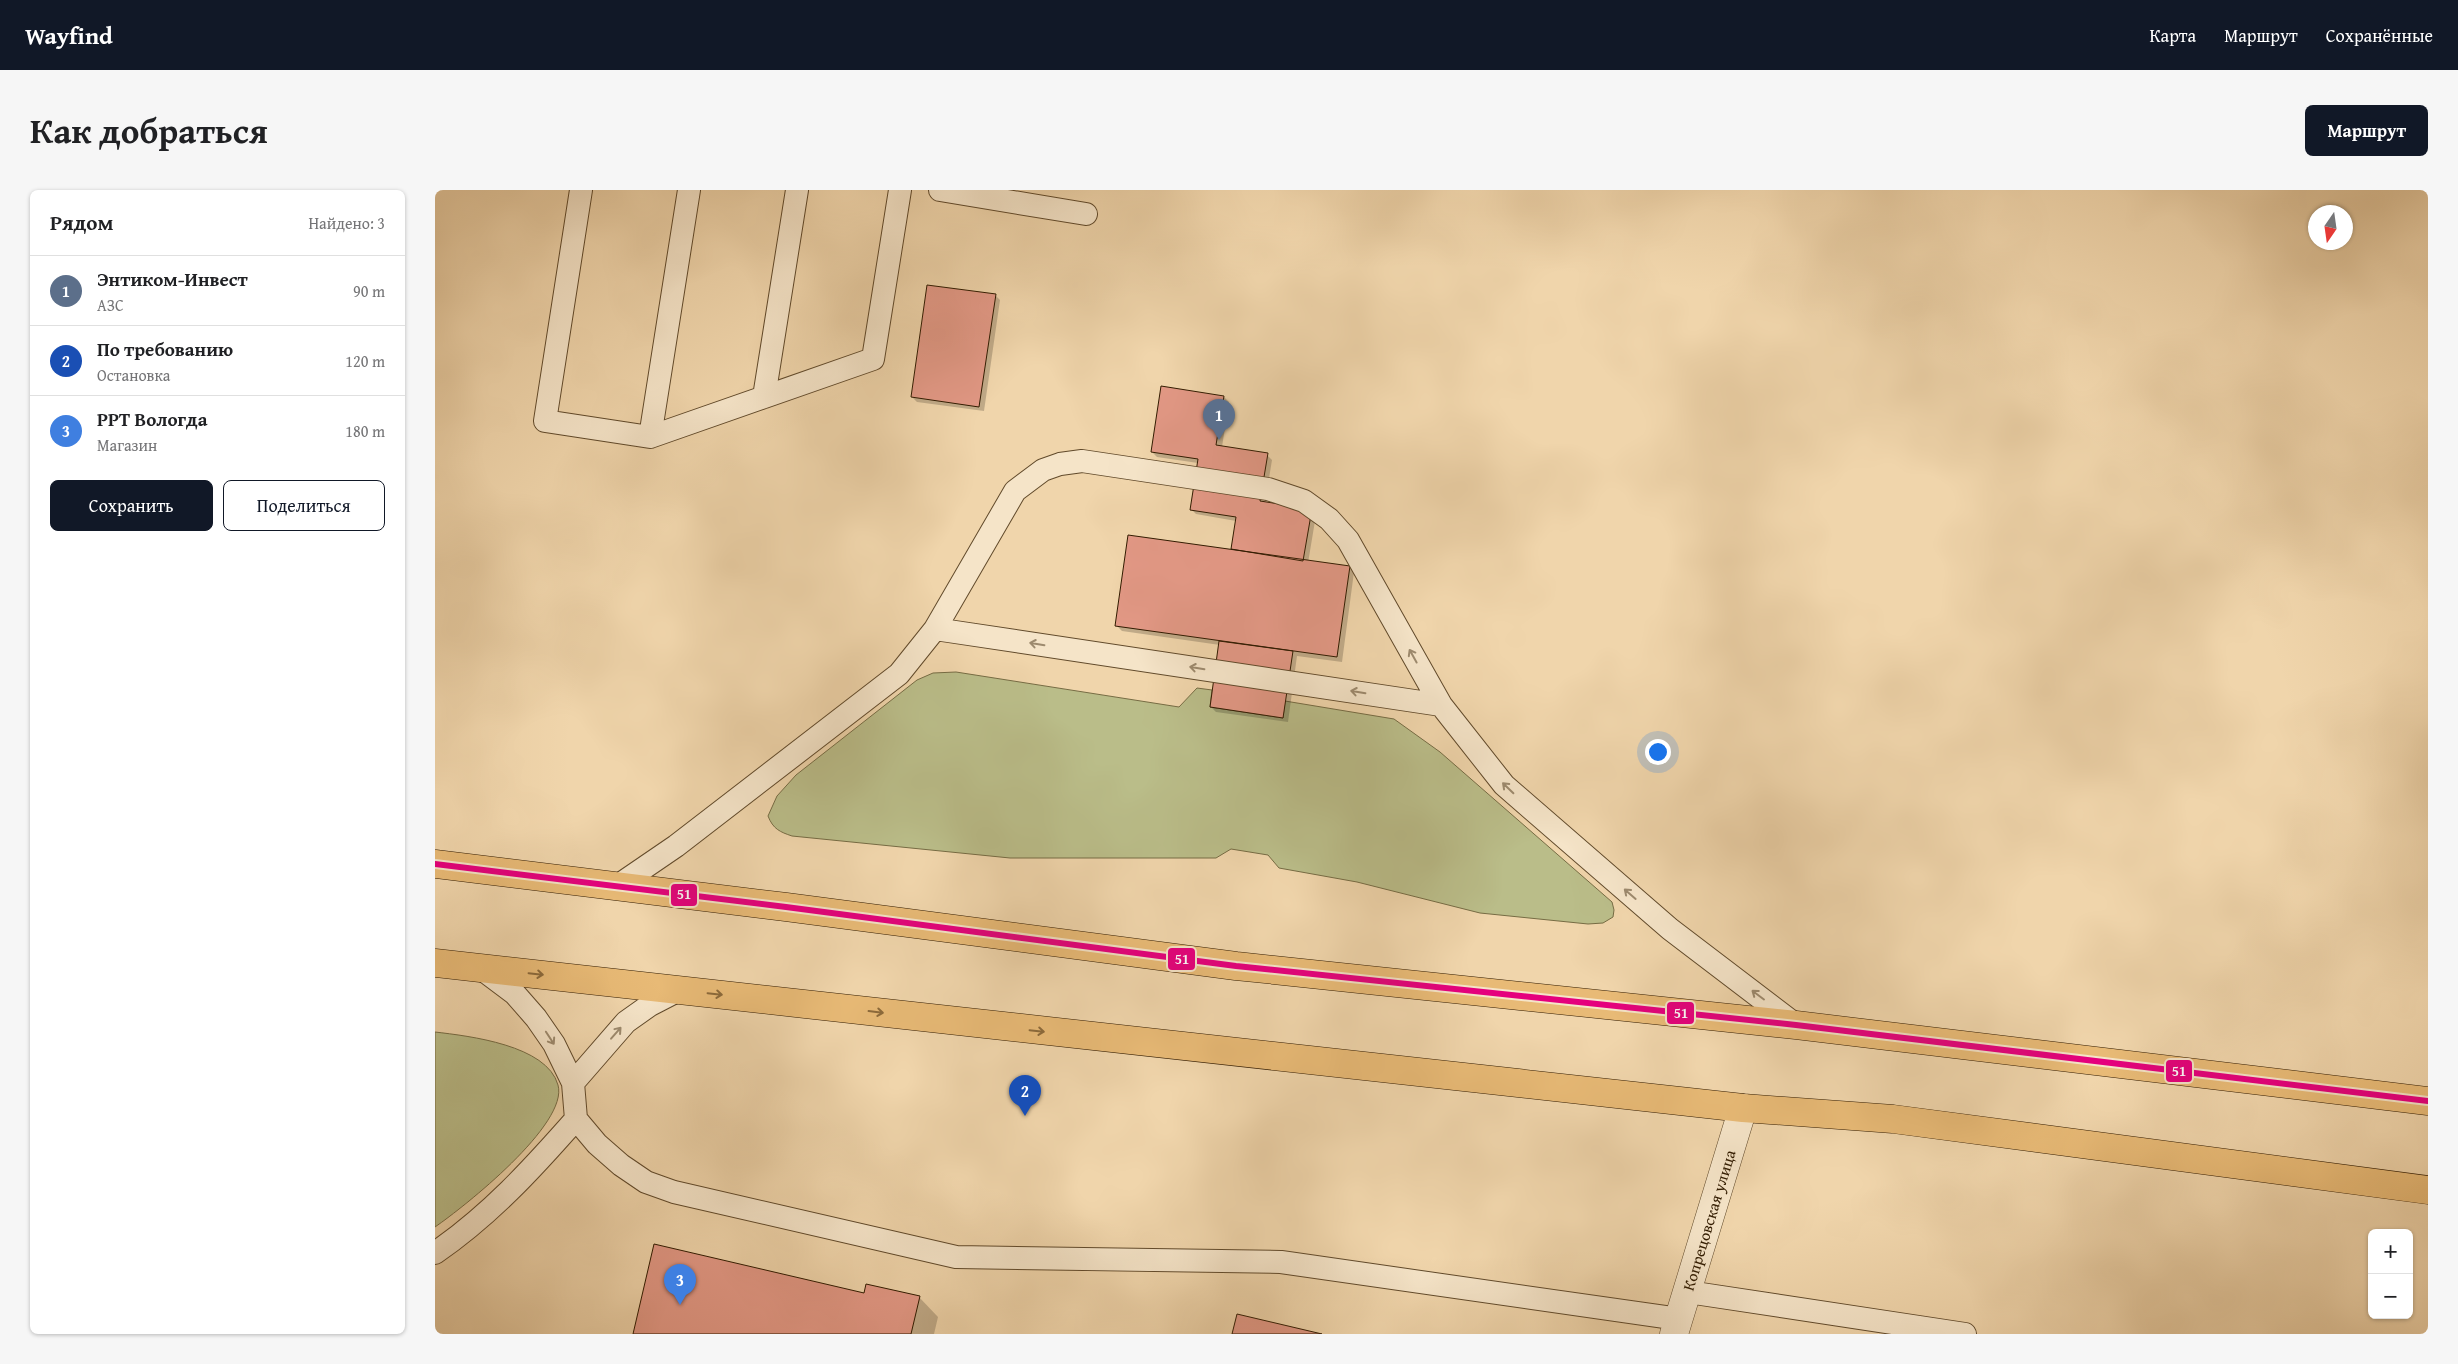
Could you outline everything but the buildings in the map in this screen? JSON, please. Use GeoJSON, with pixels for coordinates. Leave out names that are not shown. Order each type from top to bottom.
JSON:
{"type":"FeatureCollection","features":[{"type":"Feature","properties":{"kind":"main road"},"geometry":{"type":"LineString","coordinates":[[435,864],[1235,966],[1796,1025],[2428,1101]]}},
{"type":"Feature","properties":{"kind":"main road"},"geometry":{"type":"LineString","coordinates":[[435,963],[1743,1108],[1893,1119],[2428,1190]]}},
{"type":"Feature","properties":{"kind":"street","name":"Копрецовская улица"},"geometry":{"type":"LineString","coordinates":[[1677,1327],[1743,1108]]}},
{"type":"Feature","properties":{"kind":"lane"},"geometry":{"type":"LineString","coordinates":[[581,190],[545,421],[650,437],[873,359],[900,190]]}},
{"type":"Feature","properties":{"kind":"lane"},"geometry":{"type":"LineString","coordinates":[[650,437],[689,190]]}},
{"type":"Feature","properties":{"kind":"lane"},"geometry":{"type":"LineString","coordinates":[[764,397],[797,190]]}},
{"type":"Feature","properties":{"kind":"lane"},"geometry":{"type":"LineString","coordinates":[[940,190],[1086,214]]}},
{"type":"Feature","properties":{"kind":"lane"},"geometry":{"type":"LineString","coordinates":[[616,887],[676,846],[899,674],[935,629],[1015,491],[1043,470],[1082,461],[1259,487],[1304,501],[1329,519],[1348,540],[1441,705],[1504,785],[1670,929],[1796,1025]]}},
{"type":"Feature","properties":{"kind":"lane"},"geometry":{"type":"LineString","coordinates":[[935,629],[1441,705]]}},
{"type":"Feature","properties":{"kind":"lane"},"geometry":{"type":"LineString","coordinates":[[479,967],[515,994],[536,1018],[554,1044],[573,1084],[576,1119],[597,1144],[621,1165],[646,1182],[673,1192],[956,1258],[1281,1262],[1677,1327]]}},
{"type":"Feature","properties":{"kind":"lane"},"geometry":{"type":"LineString","coordinates":[[573,1084],[626,1022],[650,1005],[679,990]]}},
{"type":"Feature","properties":{"kind":"lane"},"geometry":{"type":"LineString","coordinates":[[435,1253],[469,1230],[500,1203],[576,1119]]}},
{"type":"Feature","properties":{"kind":"lane"},"geometry":{"type":"LineString","coordinates":[[1688,1292],[1965,1334]]}},
{"type":"Feature","properties":{"kind":"green space"},"geometry":{"type":"Polygon","coordinates":[[[956,672],[1179,707],[1197,688],[1212,690],[1210,707],[1283,718],[1285,701],[1394,719],[1440,752],[1612,902],[1613,917],[1603,923],[1588,924],[1480,913],[1357,882],[1279,868],[1268,855],[1231,849],[1216,858],[1010,858],[792,836],[775,827],[768,816],[777,796],[796,775],[917,680],[933,673],[956,672]]]}},
{"type":"Feature","properties":{"kind":"green space"},"geometry":{"type":"Polygon","coordinates":[[[435,1032],[486,1040],[523,1052],[539,1060],[551,1071],[558,1085],[557,1101],[548,1121],[532,1142],[490,1184],[435,1227],[435,1032]]]}},
{"type":"Feature","properties":{"kind":"transit line","name":"51"},"geometry":{"type":"LineString","coordinates":[[435,864],[786,907],[1236,966],[1796,1025],[2428,1101]]}},
{"type":"Feature","properties":{"kind":"place","name":"Энтиком-Инвест"},"geometry":{"type":"Point","coordinates":[1219,440]}},
{"type":"Feature","properties":{"kind":"place","name":"По требованию"},"geometry":{"type":"Point","coordinates":[1025,1116]}},
{"type":"Feature","properties":{"kind":"place","name":"РРТ Вологда"},"geometry":{"type":"Point","coordinates":[680,1305]}}]}
